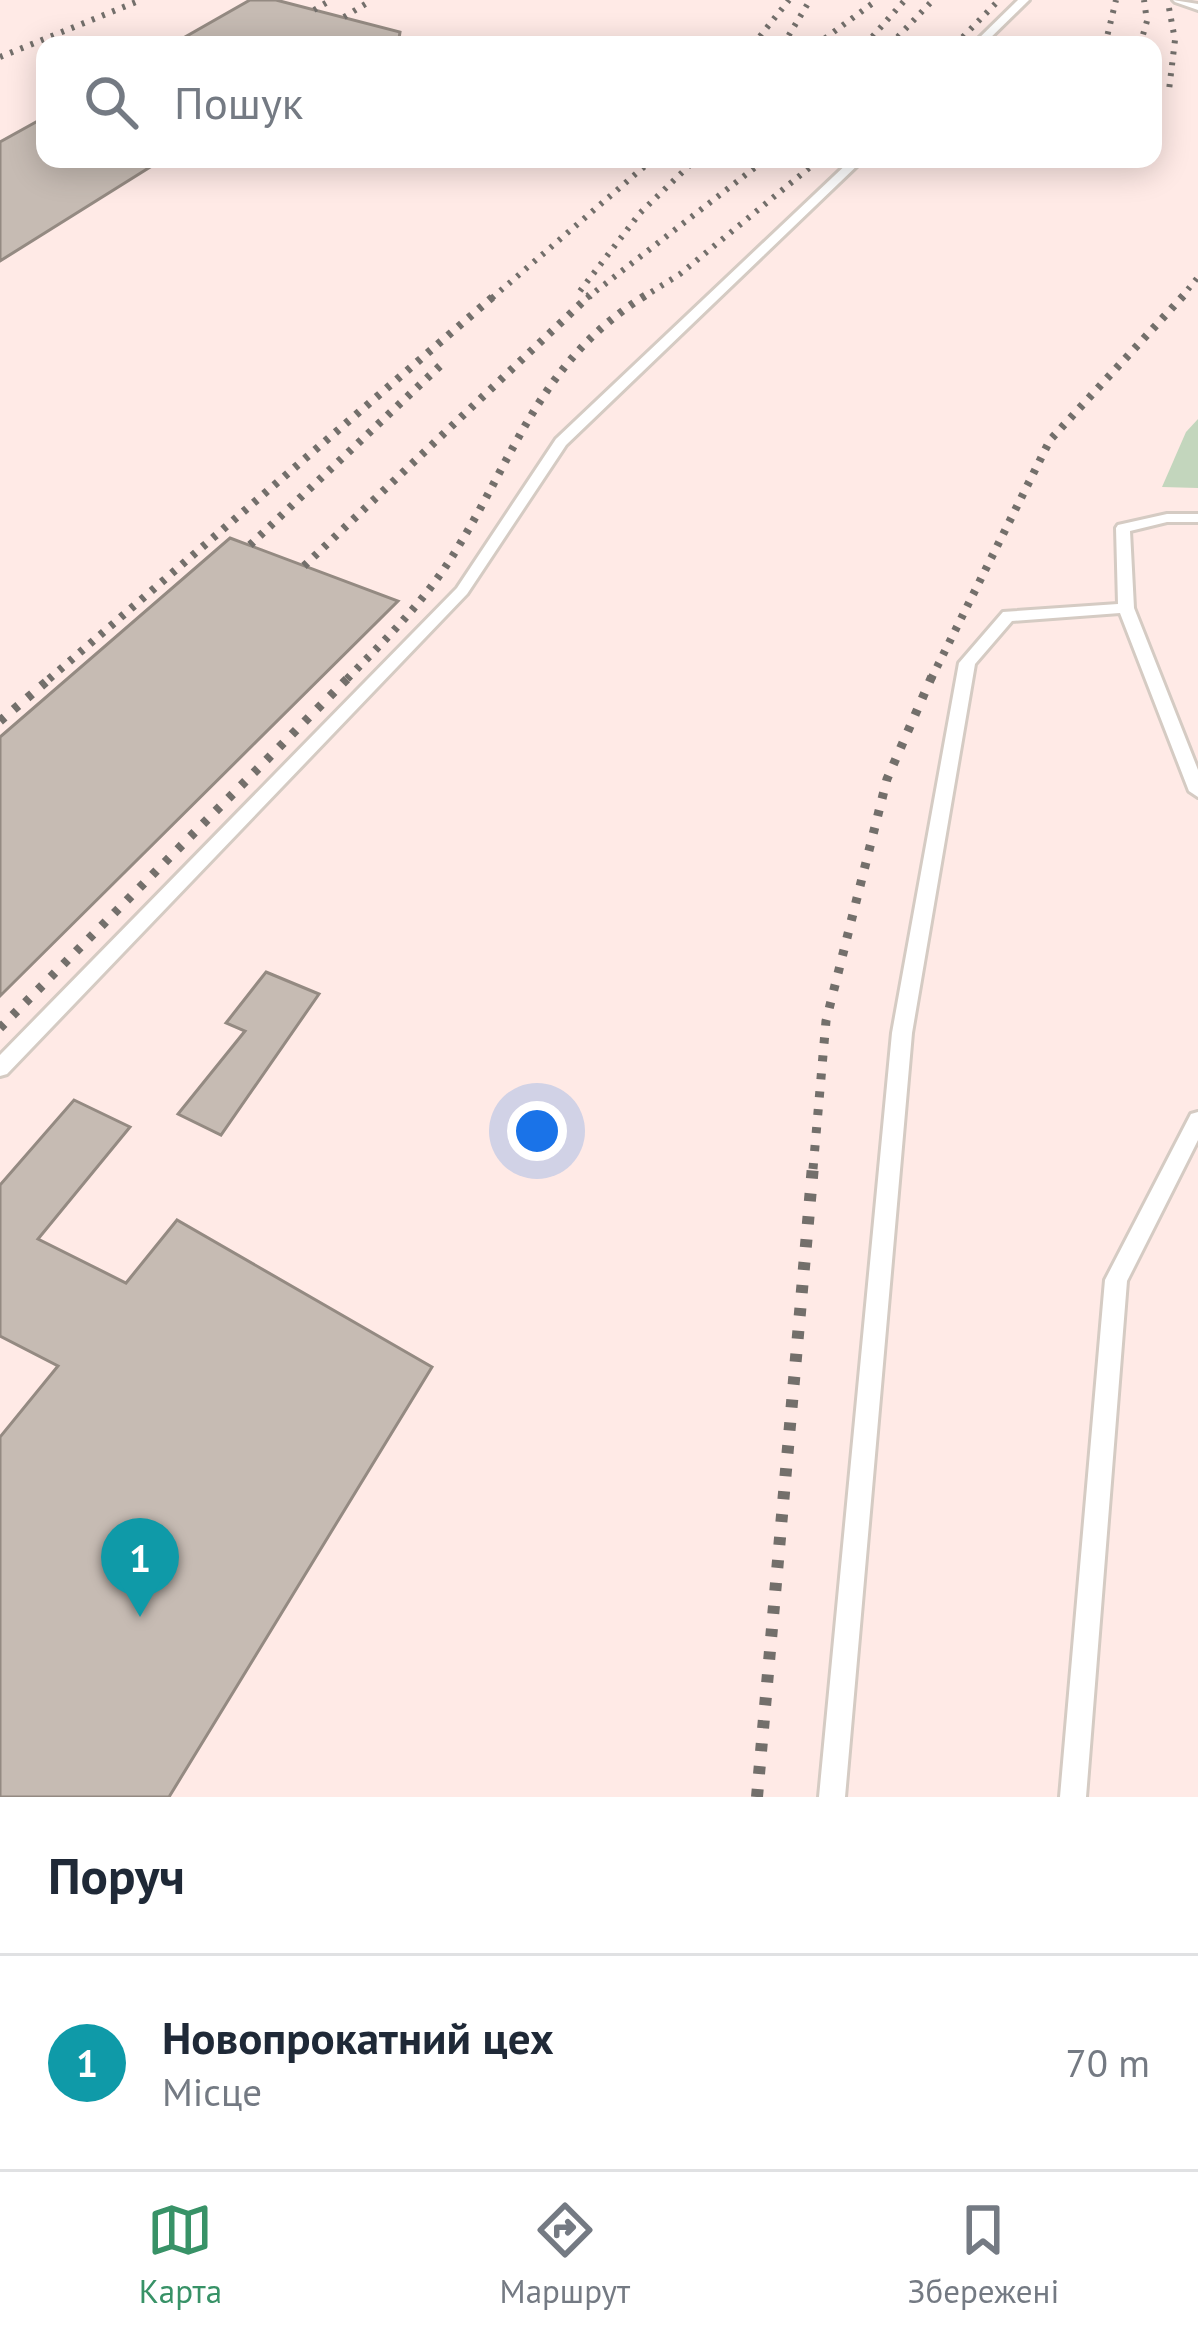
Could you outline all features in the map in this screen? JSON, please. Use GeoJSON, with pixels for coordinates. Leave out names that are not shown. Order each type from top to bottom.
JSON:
{"type":"FeatureCollection","features":[{"type":"Feature","properties":{"kind":"lane"},"geometry":{"type":"LineString","coordinates":[[986,36],[1024,0]]}},
{"type":"Feature","properties":{"kind":"lane"},"geometry":{"type":"LineString","coordinates":[[1178,0],[1198,7]]}},
{"type":"Feature","properties":{"kind":"lane"},"geometry":{"type":"LineString","coordinates":[[0,1067],[462,591],[561,442],[849,168]]}},
{"type":"Feature","properties":{"kind":"lane"},"geometry":{"type":"LineString","coordinates":[[1198,518],[1167,518],[1123,528],[1126,608],[1198,791]]}},
{"type":"Feature","properties":{"kind":"lane"},"geometry":{"type":"LineString","coordinates":[[832,1797],[902,1033],[967,663],[1009,616],[1126,608]]}},
{"type":"Feature","properties":{"kind":"lane"},"geometry":{"type":"LineString","coordinates":[[1073,1797],[1116,1280],[1198,1120]]}},
{"type":"Feature","properties":{"kind":"shaded area"},"geometry":{"type":"Polygon","coordinates":[[[0,0],[1198,0],[1198,1797],[0,1797],[0,0]]]}},
{"type":"Feature","properties":{"kind":"green space"},"geometry":{"type":"Polygon","coordinates":[[[1198,419],[1198,488],[1162,487],[1186,432],[1198,419]]]}},
{"type":"Feature","properties":{"kind":"building"},"geometry":{"type":"Polygon","coordinates":[[[250,0],[276,0],[400,32],[399,36],[187,36],[250,0]]]}},
{"type":"Feature","properties":{"kind":"building"},"geometry":{"type":"Polygon","coordinates":[[[36,122],[36,168],[149,168],[0,261],[0,142],[36,122]]]}},
{"type":"Feature","properties":{"kind":"building"},"geometry":{"type":"Polygon","coordinates":[[[230,538],[398,601],[0,996],[0,737],[230,538]]]}},
{"type":"Feature","properties":{"kind":"building"},"geometry":{"type":"Polygon","coordinates":[[[266,972],[319,994],[221,1135],[178,1114],[245,1031],[226,1023],[266,972]]]}},
{"type":"Feature","properties":{"kind":"building"},"geometry":{"type":"Polygon","coordinates":[[[74,1100],[130,1127],[38,1239],[126,1283],[177,1220],[432,1367],[169,1797],[0,1797],[0,1437],[58,1366],[0,1336],[0,1185],[74,1100]]]}},
{"type":"Feature","properties":{"kind":"railway"},"geometry":{"type":"LineString","coordinates":[[52,36],[141,0]]}},
{"type":"Feature","properties":{"kind":"railway"},"geometry":{"type":"LineString","coordinates":[[314,10],[331,0]]}},
{"type":"Feature","properties":{"kind":"railway"},"geometry":{"type":"LineString","coordinates":[[344,17],[372,0]]}},
{"type":"Feature","properties":{"kind":"railway"},"geometry":{"type":"LineString","coordinates":[[760,36],[789,0]]}},
{"type":"Feature","properties":{"kind":"railway"},"geometry":{"type":"LineString","coordinates":[[788,36],[810,0]]}},
{"type":"Feature","properties":{"kind":"railway"},"geometry":{"type":"LineString","coordinates":[[828,36],[877,0]]}},
{"type":"Feature","properties":{"kind":"railway"},"geometry":{"type":"LineString","coordinates":[[873,36],[905,0]]}},
{"type":"Feature","properties":{"kind":"railway"},"geometry":{"type":"LineString","coordinates":[[899,36],[933,0]]}},
{"type":"Feature","properties":{"kind":"railway"},"geometry":{"type":"LineString","coordinates":[[964,36],[999,0]]}},
{"type":"Feature","properties":{"kind":"railway"},"geometry":{"type":"LineString","coordinates":[[1107,36],[1116,0]]}},
{"type":"Feature","properties":{"kind":"railway"},"geometry":{"type":"LineString","coordinates":[[1143,36],[1147,21],[1144,0]]}},
{"type":"Feature","properties":{"kind":"railway"},"geometry":{"type":"LineString","coordinates":[[1169,8],[1175,40],[1169,90]]}},
{"type":"Feature","properties":{"kind":"railway"},"geometry":{"type":"LineString","coordinates":[[0,57],[36,42]]}},
{"type":"Feature","properties":{"kind":"railway"},"geometry":{"type":"LineString","coordinates":[[492,298],[643,168]]}},
{"type":"Feature","properties":{"kind":"railway"},"geometry":{"type":"LineString","coordinates":[[580,291],[640,213],[687,168]]}},
{"type":"Feature","properties":{"kind":"railway"},"geometry":{"type":"LineString","coordinates":[[587,298],[754,168]]}},
{"type":"Feature","properties":{"kind":"railway"},"geometry":{"type":"LineString","coordinates":[[642,298],[680,274],[809,168]]}},
{"type":"Feature","properties":{"kind":"railway"},"geometry":{"type":"LineString","coordinates":[[1181,298],[1198,277]]}},
{"type":"Feature","properties":{"kind":"railway"},"geometry":{"type":"LineString","coordinates":[[49,679],[495,295]]}},
{"type":"Feature","properties":{"kind":"railway"},"geometry":{"type":"LineString","coordinates":[[304,566],[590,295]]}},
{"type":"Feature","properties":{"kind":"railway"},"geometry":{"type":"LineString","coordinates":[[347,679],[443,570],[555,379],[610,321],[646,295]]}},
{"type":"Feature","properties":{"kind":"railway"},"geometry":{"type":"LineString","coordinates":[[931,679],[1050,440],[1184,295]]}},
{"type":"Feature","properties":{"kind":"railway"},"geometry":{"type":"LineString","coordinates":[[250,545],[442,364]]}},
{"type":"Feature","properties":{"kind":"railway"},"geometry":{"type":"LineString","coordinates":[[0,721],[53,676]]}},
{"type":"Feature","properties":{"kind":"railway"},"geometry":{"type":"LineString","coordinates":[[0,1028],[350,676]]}},
{"type":"Feature","properties":{"kind":"railway"},"geometry":{"type":"LineString","coordinates":[[813,1169],[826,1021],[887,779],[932,676]]}},
{"type":"Feature","properties":{"kind":"railway"},"geometry":{"type":"LineString","coordinates":[[757,1797],[813,1166]]}},
{"type":"Feature","properties":{"kind":"place","name":"Новопрокатний цех"},"geometry":{"type":"Point","coordinates":[140,1617]}}]}
